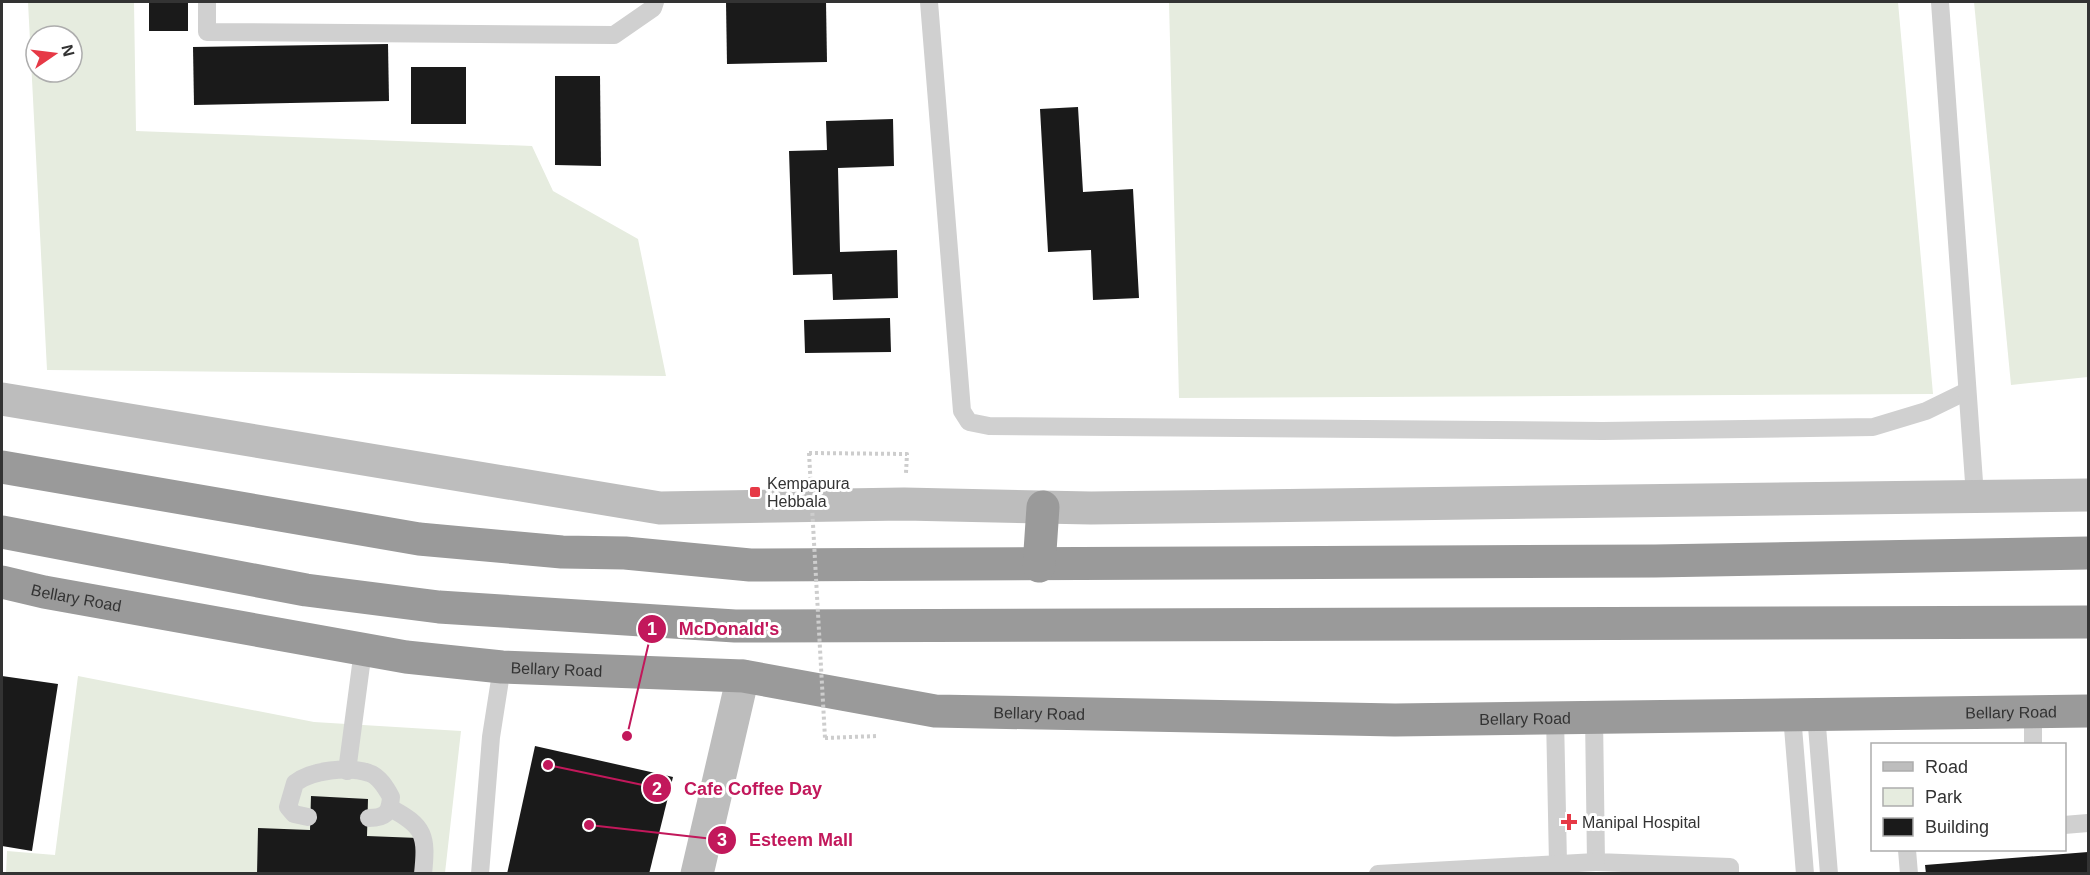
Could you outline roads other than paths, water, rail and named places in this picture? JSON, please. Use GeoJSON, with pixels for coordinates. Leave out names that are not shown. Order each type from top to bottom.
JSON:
{"type":"FeatureCollection","features":[{"type":"Feature","properties":{"kind":"highway"},"geometry":{"type":"LineString","coordinates":[[2,467],[419,539],[562,552],[625,553],[750,565],[925,563],[1039,566],[1655,561],[2088,553]]}},
{"type":"Feature","properties":{"kind":"highway"},"geometry":{"type":"LineString","coordinates":[[1039,566],[1043,507]]}},
{"type":"Feature","properties":{"kind":"highway"},"geometry":{"type":"LineString","coordinates":[[2,532],[317,592],[439,607],[735,626],[2088,622]]}},
{"type":"Feature","properties":{"kind":"highway","name":"Bellary Road"},"geometry":{"type":"LineString","coordinates":[[2,582],[44,592],[363,650],[502,667],[743,676],[935,711],[1395,720],[1555,716],[2088,711]]}},
{"type":"Feature","properties":{"kind":"street"},"geometry":{"type":"LineString","coordinates":[[2,399],[660,508],[904,504],[1043,507],[2088,495]]}},
{"type":"Feature","properties":{"kind":"street"},"geometry":{"type":"LineString","coordinates":[[698,873],[743,676]]}},
{"type":"Feature","properties":{"kind":"lane"},"geometry":{"type":"LineString","coordinates":[[207,2],[207,32],[614,35],[653,8],[655,2]]}},
{"type":"Feature","properties":{"kind":"lane"},"geometry":{"type":"LineString","coordinates":[[929,2],[962,411],[969,422],[989,426],[1592,431],[1873,427],[1926,411],[1967,391]]}},
{"type":"Feature","properties":{"kind":"lane"},"geometry":{"type":"LineString","coordinates":[[1940,2],[1975,496]]}},
{"type":"Feature","properties":{"kind":"lane"},"geometry":{"type":"LineString","coordinates":[[347,771],[363,650]]}},
{"type":"Feature","properties":{"kind":"lane"},"geometry":{"type":"LineString","coordinates":[[480,873],[491,737],[502,667]]}},
{"type":"Feature","properties":{"kind":"lane"},"geometry":{"type":"LineString","coordinates":[[2033,712],[2033,743]]}},
{"type":"Feature","properties":{"kind":"lane"},"geometry":{"type":"LineString","coordinates":[[1804,715],[1805,873]]}},
{"type":"Feature","properties":{"kind":"lane"},"geometry":{"type":"LineString","coordinates":[[1804,715],[1829,873]]}},
{"type":"Feature","properties":{"kind":"lane"},"geometry":{"type":"LineString","coordinates":[[1555,716],[1558,864]]}},
{"type":"Feature","properties":{"kind":"lane"},"geometry":{"type":"LineString","coordinates":[[1594,716],[1596,862]]}},
{"type":"Feature","properties":{"kind":"lane"},"geometry":{"type":"LineString","coordinates":[[308,817],[294,814],[288,807],[295,783],[317,771],[347,771],[368,772],[381,782],[391,797],[390,808],[381,818],[369,818]]}},
{"type":"Feature","properties":{"kind":"lane"},"geometry":{"type":"LineString","coordinates":[[390,808],[407,816],[418,826],[425,837],[423,873]]}},
{"type":"Feature","properties":{"kind":"lane"},"geometry":{"type":"LineString","coordinates":[[2066,825],[2088,823]]}},
{"type":"Feature","properties":{"kind":"lane"},"geometry":{"type":"LineString","coordinates":[[1907,851],[1909,873]]}},
{"type":"Feature","properties":{"kind":"lane"},"geometry":{"type":"LineString","coordinates":[[1378,873],[1596,862],[1730,867],[1730,873]]}},
{"type":"Feature","properties":{"kind":"place","name":"Kempapura Hebbala"},"geometry":{"type":"Point","coordinates":[755,492]}},
{"type":"Feature","properties":{"kind":"place","name":"McDonald's"},"geometry":{"type":"Point","coordinates":[627,736]}},
{"type":"Feature","properties":{"kind":"place","name":"Cafe Coffee Day"},"geometry":{"type":"Point","coordinates":[548,765]}},
{"type":"Feature","properties":{"kind":"place","name":"Manipal Hospital"},"geometry":{"type":"Point","coordinates":[1569,822]}},
{"type":"Feature","properties":{"kind":"place","name":"Esteem Mall"},"geometry":{"type":"Point","coordinates":[589,825]}}]}
